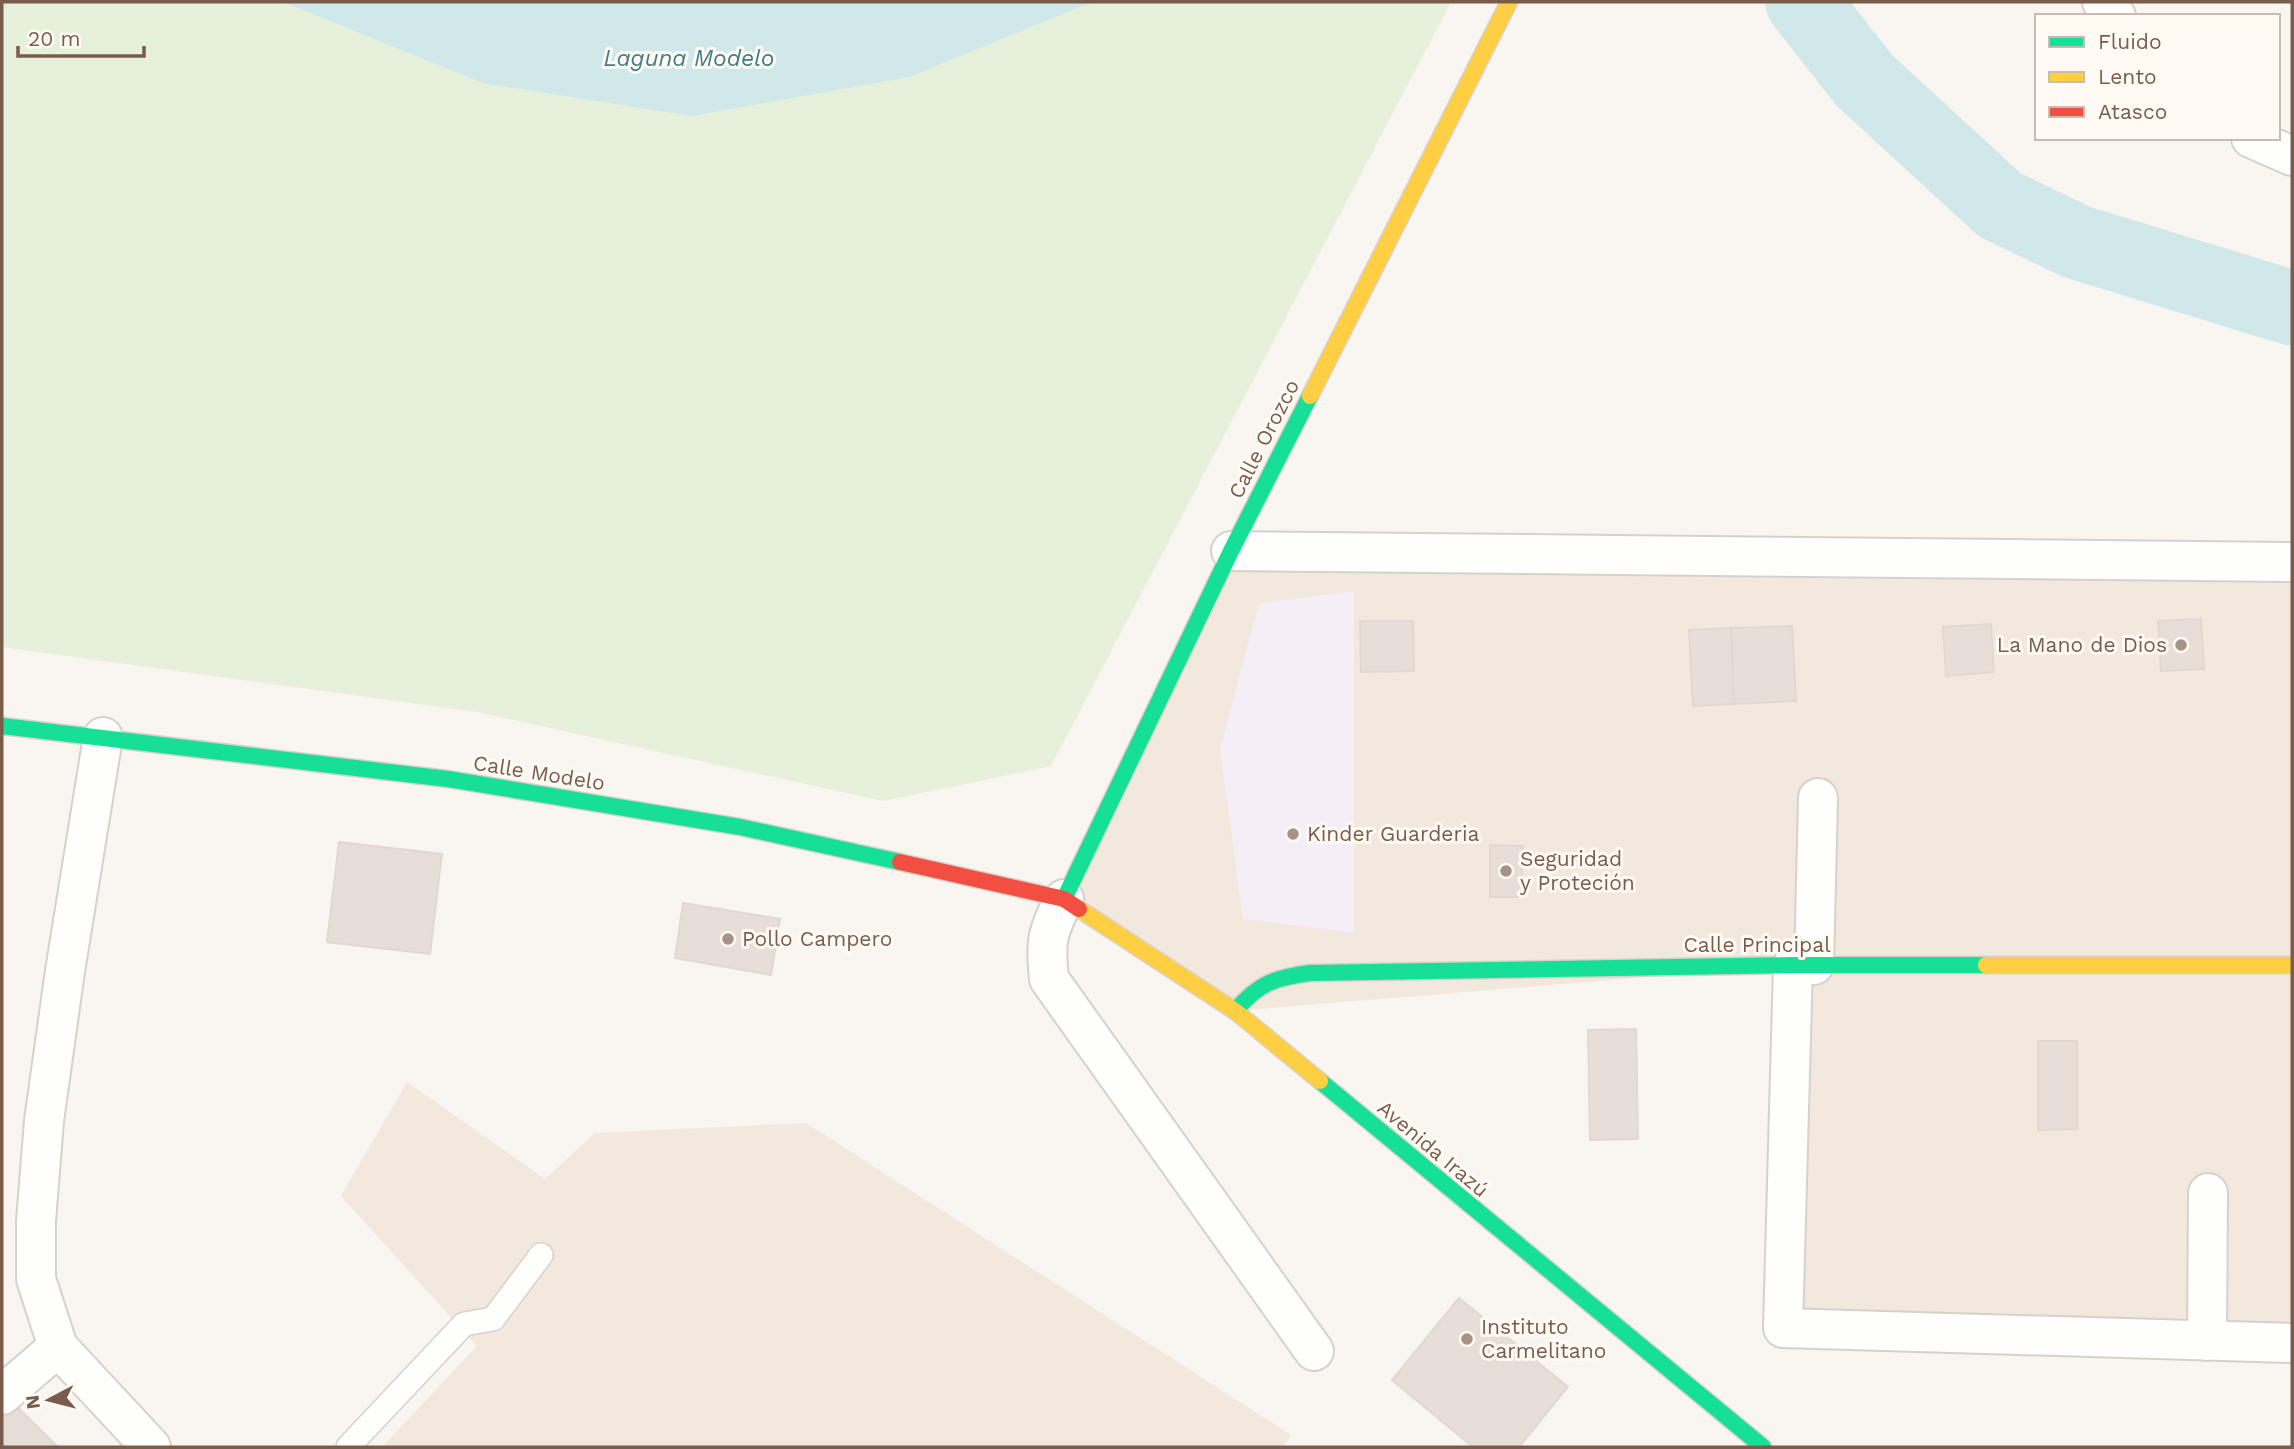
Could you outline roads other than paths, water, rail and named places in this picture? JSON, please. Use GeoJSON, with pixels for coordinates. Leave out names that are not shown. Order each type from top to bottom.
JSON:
{"type":"FeatureCollection","features":[{"type":"Feature","properties":{"kind":"street","name":"Calle Orozco"},"geometry":{"type":"LineString","coordinates":[[1064,899],[1230,551],[1509,2]]}},
{"type":"Feature","properties":{"kind":"street"},"geometry":{"type":"LineString","coordinates":[[2256,140],[2292,156]]}},
{"type":"Feature","properties":{"kind":"street"},"geometry":{"type":"LineString","coordinates":[[1230,551],[2292,562]]}},
{"type":"Feature","properties":{"kind":"street","name":"Calle Modelo"},"geometry":{"type":"LineString","coordinates":[[2,726],[448,779],[740,827],[1064,899]]}},
{"type":"Feature","properties":{"kind":"street"},"geometry":{"type":"LineString","coordinates":[[103,737],[50,1080],[37,1209],[36,1279],[58,1347],[151,1447]]}},
{"type":"Feature","properties":{"kind":"street"},"geometry":{"type":"LineString","coordinates":[[1818,798],[1804,965],[1783,1328],[2292,1343]]}},
{"type":"Feature","properties":{"kind":"street"},"geometry":{"type":"LineString","coordinates":[[1064,899],[1045,946],[1049,979],[1314,1351]]}},
{"type":"Feature","properties":{"kind":"street","name":"Avenida Irazú"},"geometry":{"type":"LineString","coordinates":[[1064,899],[1235,1011],[1763,1447]]}},
{"type":"Feature","properties":{"kind":"street","name":"Calle Principal"},"geometry":{"type":"LineString","coordinates":[[1235,1011],[1250,992],[1273,977],[1310,973],[1804,965],[2292,965]]}},
{"type":"Feature","properties":{"kind":"street"},"geometry":{"type":"LineString","coordinates":[[2207,1341],[2208,1194]]}},
{"type":"Feature","properties":{"kind":"street"},"geometry":{"type":"LineString","coordinates":[[2,1395],[58,1347]]}},
{"type":"Feature","properties":{"kind":"lane"},"geometry":{"type":"LineString","coordinates":[[348,1447],[464,1324],[492,1319],[541,1255]]}},
{"type":"Feature","properties":{"kind":"water","name":"Laguna Modelo"},"geometry":{"type":"Polygon","coordinates":[[[283,2],[1092,2],[909,77],[692,116],[483,83],[283,2]]]}},
{"type":"Feature","properties":{"kind":"waterway"},"geometry":{"type":"LineString","coordinates":[[1803,2],[1864,80],[2000,205],[2077,242],[2292,308]]}},
{"type":"Feature","properties":{"kind":"place","name":"La Mano de Dios"},"geometry":{"type":"Point","coordinates":[2181,645]}},
{"type":"Feature","properties":{"kind":"place","name":"Kinder Guarderia"},"geometry":{"type":"Point","coordinates":[1293,834]}},
{"type":"Feature","properties":{"kind":"place","name":"Seguridad y Proteción"},"geometry":{"type":"Point","coordinates":[1506,871]}},
{"type":"Feature","properties":{"kind":"place","name":"Pollo Campero"},"geometry":{"type":"Point","coordinates":[728,939]}},
{"type":"Feature","properties":{"kind":"place","name":"Instituto Carmelitano"},"geometry":{"type":"Point","coordinates":[1467,1339]}}]}
